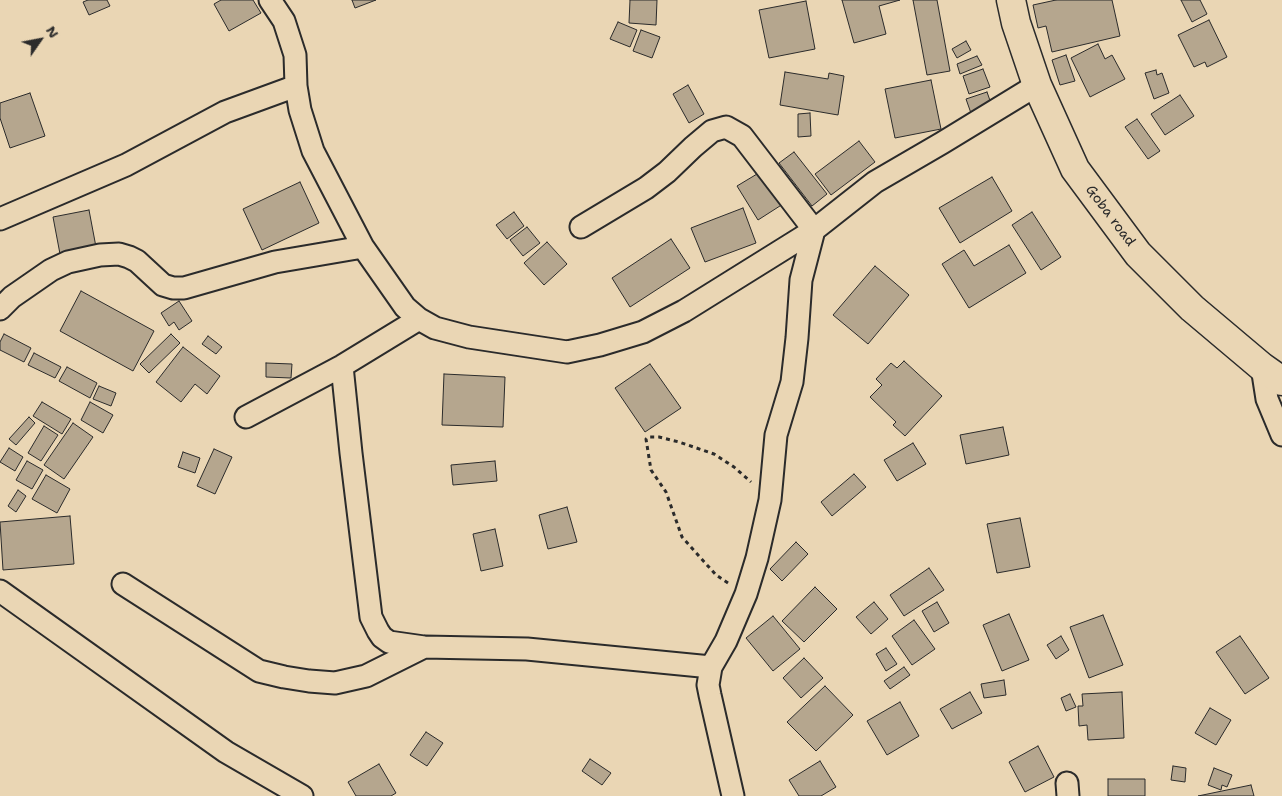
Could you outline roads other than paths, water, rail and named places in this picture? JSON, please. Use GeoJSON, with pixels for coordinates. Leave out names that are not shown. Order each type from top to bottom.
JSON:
{"type":"FeatureCollection","features":[{"type":"Feature","properties":{"kind":"street"},"geometry":{"type":"LineString","coordinates":[[270,0],[284,21],[295,55],[296,86],[300,110],[313,150],[363,247],[405,307],[419,319],[435,328],[469,337],[567,352],[600,345],[643,332],[684,311],[814,230],[875,182],[942,144],[1036,85]]}},
{"type":"Feature","properties":{"kind":"street","name":"Goba road"},"geometry":{"type":"LineString","coordinates":[[1011,0],[1016,23],[1036,85],[1075,169],[1138,254],[1192,308],[1272,374]]}},
{"type":"Feature","properties":{"kind":"street"},"geometry":{"type":"LineString","coordinates":[[0,219],[126,165],[225,112],[296,86]]}},
{"type":"Feature","properties":{"kind":"street"},"geometry":{"type":"LineString","coordinates":[[581,227],[646,188],[667,172],[712,131],[726,127],[742,136],[814,230]]}},
{"type":"Feature","properties":{"kind":"street"},"geometry":{"type":"LineString","coordinates":[[733,796],[708,685],[711,667],[726,641],[746,594],[757,558],[770,500],[776,435],[792,382],[798,338],[800,280],[814,230]]}},
{"type":"Feature","properties":{"kind":"street"},"geometry":{"type":"LineString","coordinates":[[0,309],[12,297],[51,270],[68,262],[100,255],[119,254],[129,257],[137,261],[163,285],[172,288],[184,288],[275,262],[363,247]]}},
{"type":"Feature","properties":{"kind":"street"},"geometry":{"type":"LineString","coordinates":[[246,417],[342,366],[419,319]]}},
{"type":"Feature","properties":{"kind":"street"},"geometry":{"type":"LineString","coordinates":[[342,366],[371,616],[378,631],[389,642],[424,648],[527,649],[711,667]]}},
{"type":"Feature","properties":{"kind":"street"},"geometry":{"type":"LineString","coordinates":[[1272,374],[1267,399],[1282,435]]}},
{"type":"Feature","properties":{"kind":"street"},"geometry":{"type":"LineString","coordinates":[[123,584],[260,671],[284,677],[335,683],[366,676],[424,648]]}},
{"type":"Feature","properties":{"kind":"street"},"geometry":{"type":"LineString","coordinates":[[0,591],[226,752],[302,796]]}}]}
